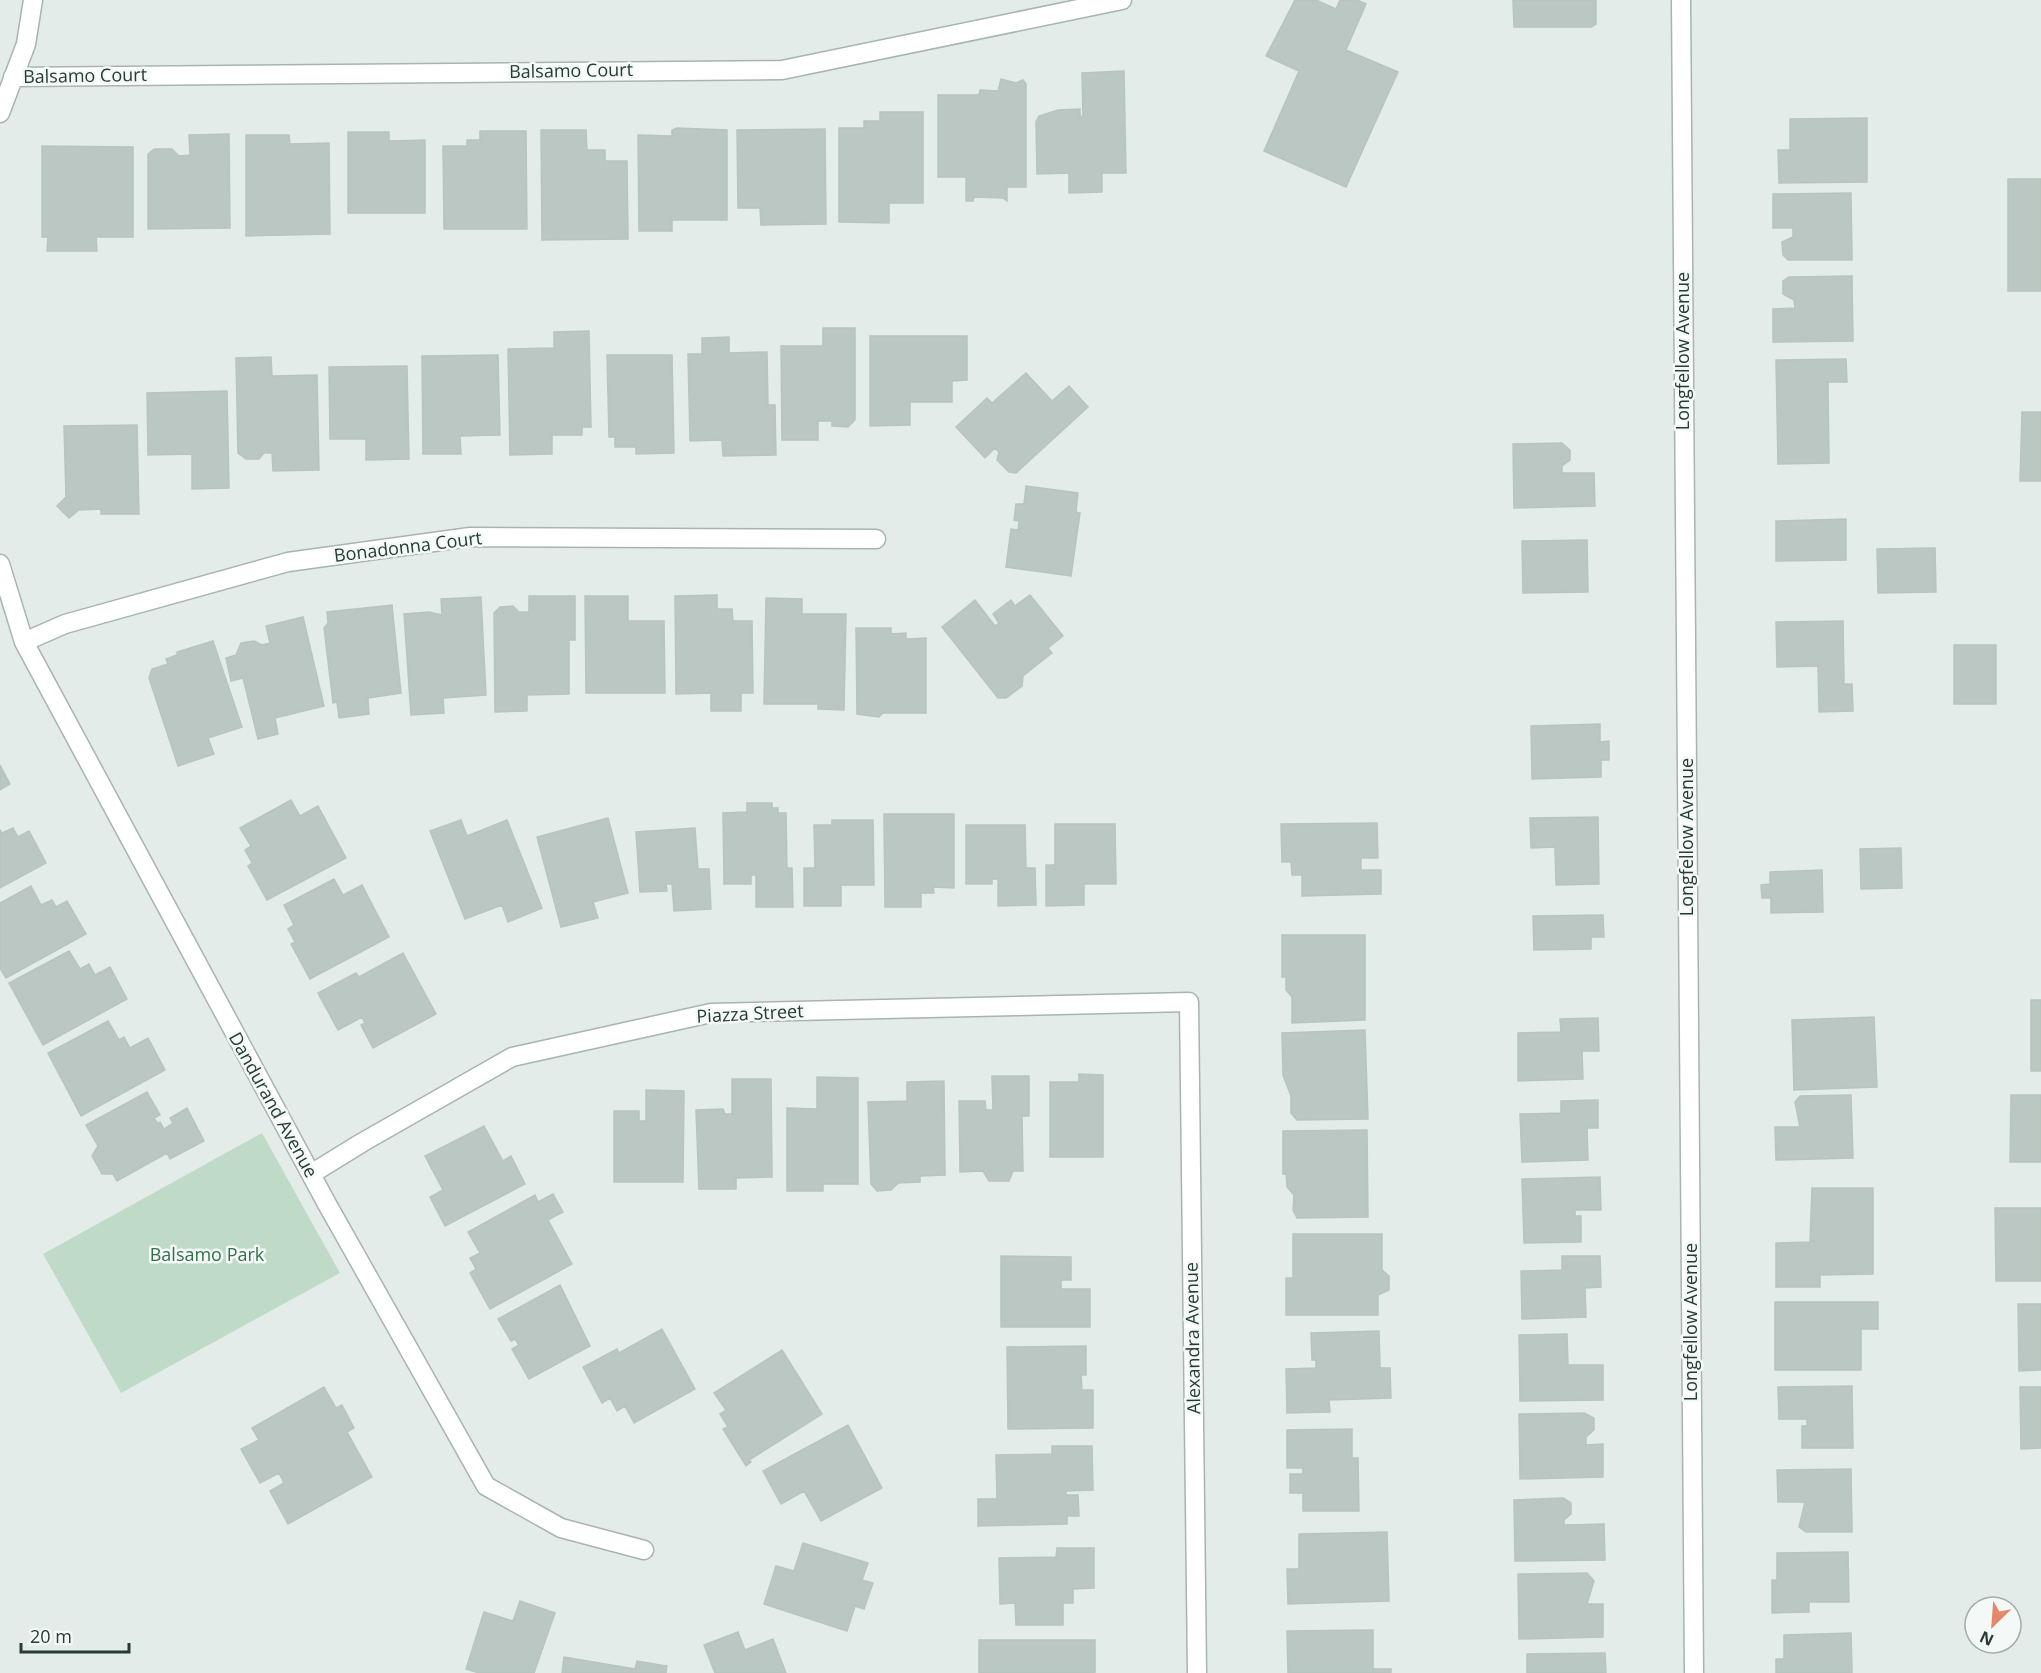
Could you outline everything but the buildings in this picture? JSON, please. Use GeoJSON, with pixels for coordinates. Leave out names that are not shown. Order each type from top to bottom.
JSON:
{"type":"FeatureCollection","features":[{"type":"Feature","properties":{"kind":"street"},"geometry":{"type":"LineString","coordinates":[[0,113],[26,44],[33,0]]}},
{"type":"Feature","properties":{"kind":"street","name":"Balsamo Court"},"geometry":{"type":"LineString","coordinates":[[13,77],[782,70],[1122,0]]}},
{"type":"Feature","properties":{"kind":"street","name":"Longfellow Avenue"},"geometry":{"type":"LineString","coordinates":[[1680,0],[1694,1673]]}},
{"type":"Feature","properties":{"kind":"street","name":"Bonadonna Court"},"geometry":{"type":"LineString","coordinates":[[24,642],[65,624],[288,562],[470,537],[876,538]]}},
{"type":"Feature","properties":{"kind":"street","name":"Dandurand Avenue"},"geometry":{"type":"LineString","coordinates":[[0,564],[24,642],[311,1174],[486,1486],[561,1528],[644,1550]]}},
{"type":"Feature","properties":{"kind":"street","name":"Piazza Street"},"geometry":{"type":"LineString","coordinates":[[311,1174],[512,1057],[711,1013],[1188,1002]]}},
{"type":"Feature","properties":{"kind":"street","name":"Alexandra Avenue"},"geometry":{"type":"LineString","coordinates":[[1188,1002],[1197,1673]]}},
{"type":"Feature","properties":{"kind":"green space","name":"Balsamo Park"},"geometry":{"type":"Polygon","coordinates":[[[262,1133],[340,1273],[121,1393],[43,1254],[262,1133]]]}}]}
